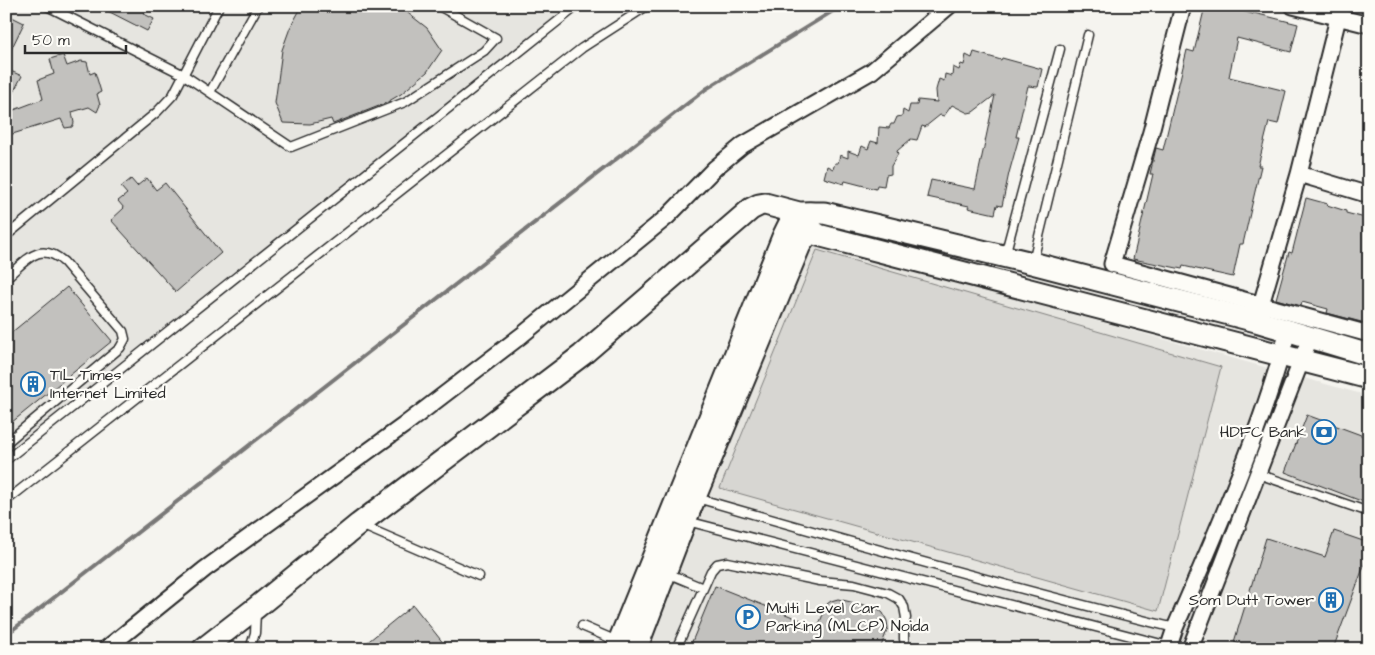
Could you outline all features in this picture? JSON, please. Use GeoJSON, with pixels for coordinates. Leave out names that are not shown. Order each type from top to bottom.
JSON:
{"type":"FeatureCollection","features":[{"type":"Feature","properties":{"kind":"street"},"geometry":{"type":"LineString","coordinates":[[106,649],[205,569],[402,426],[522,335],[667,217],[715,168],[743,145],[872,70],[949,6]]}},
{"type":"Feature","properties":{"kind":"street"},"geometry":{"type":"LineString","coordinates":[[1183,6],[1151,132],[1112,264],[1259,313],[1288,331],[1369,355]]}},
{"type":"Feature","properties":{"kind":"street"},"geometry":{"type":"LineString","coordinates":[[1293,6],[1339,12],[1369,25]]}},
{"type":"Feature","properties":{"kind":"street"},"geometry":{"type":"LineString","coordinates":[[1259,313],[1298,174],[1339,12]]}},
{"type":"Feature","properties":{"kind":"street"},"geometry":{"type":"LineString","coordinates":[[1298,174],[1369,195]]}},
{"type":"Feature","properties":{"kind":"street"},"geometry":{"type":"LineString","coordinates":[[203,649],[359,524],[582,355],[751,209],[759,205],[765,204],[799,213],[824,213],[1032,263],[1259,313],[1369,334]]}},
{"type":"Feature","properties":{"kind":"street"},"geometry":{"type":"LineString","coordinates":[[799,213],[808,234]]}},
{"type":"Feature","properties":{"kind":"street"},"geometry":{"type":"LineString","coordinates":[[624,646],[783,237],[794,216],[799,213]]}},
{"type":"Feature","properties":{"kind":"street"},"geometry":{"type":"LineString","coordinates":[[624,646],[665,573],[800,244],[808,234],[816,233],[1369,378]]}},
{"type":"Feature","properties":{"kind":"street"},"geometry":{"type":"LineString","coordinates":[[1168,648],[1175,628],[1250,472],[1292,357],[1288,331]]}},
{"type":"Feature","properties":{"kind":"street"},"geometry":{"type":"LineString","coordinates":[[1190,649],[1250,472],[1292,357],[1310,338]]}},
{"type":"Feature","properties":{"kind":"lane"},"geometry":{"type":"LineString","coordinates":[[47,6],[184,75],[292,147],[405,102],[484,51],[496,38],[439,6]]}},
{"type":"Feature","properties":{"kind":"lane"},"geometry":{"type":"LineString","coordinates":[[6,236],[157,112],[172,95],[184,75],[219,6]]}},
{"type":"Feature","properties":{"kind":"lane"},"geometry":{"type":"LineString","coordinates":[[210,92],[258,6]]}},
{"type":"Feature","properties":{"kind":"lane"},"geometry":{"type":"LineString","coordinates":[[6,460],[577,6]]}},
{"type":"Feature","properties":{"kind":"lane"},"geometry":{"type":"LineString","coordinates":[[6,501],[582,48],[646,6]]}},
{"type":"Feature","properties":{"kind":"lane"},"geometry":{"type":"LineString","coordinates":[[1032,263],[1088,35]]}},
{"type":"Feature","properties":{"kind":"lane"},"geometry":{"type":"LineString","coordinates":[[1005,257],[1060,49]]}},
{"type":"Feature","properties":{"kind":"lane"},"geometry":{"type":"LineString","coordinates":[[6,278],[33,256],[50,252],[64,262],[122,331],[125,339],[120,348],[6,442]]}},
{"type":"Feature","properties":{"kind":"lane"},"geometry":{"type":"LineString","coordinates":[[1250,472],[1369,512]]}},
{"type":"Feature","properties":{"kind":"lane"},"geometry":{"type":"LineString","coordinates":[[695,497],[884,552],[1068,602],[1175,628]]}},
{"type":"Feature","properties":{"kind":"lane"},"geometry":{"type":"LineString","coordinates":[[685,521],[1168,648]]}},
{"type":"Feature","properties":{"kind":"lane"},"geometry":{"type":"LineString","coordinates":[[359,524],[479,576]]}},
{"type":"Feature","properties":{"kind":"lane"},"geometry":{"type":"LineString","coordinates":[[676,649],[711,571],[717,564],[727,562],[820,582],[854,584],[888,593],[899,599],[904,607],[906,618],[904,639],[906,649]]}},
{"type":"Feature","properties":{"kind":"lane"},"geometry":{"type":"LineString","coordinates":[[665,573],[703,588]]}},
{"type":"Feature","properties":{"kind":"lane"},"geometry":{"type":"LineString","coordinates":[[250,649],[255,633],[257,607]]}},
{"type":"Feature","properties":{"kind":"lane"},"geometry":{"type":"LineString","coordinates":[[582,626],[624,646]]}},
{"type":"Feature","properties":{"kind":"shaded area"},"geometry":{"type":"Polygon","coordinates":[[[6,6],[570,6],[6,454],[6,6]]]}},
{"type":"Feature","properties":{"kind":"shaded area"},"geometry":{"type":"Polygon","coordinates":[[[808,241],[1369,396],[1369,649],[648,649],[808,241]]]}},
{"type":"Feature","properties":{"kind":"shaded area"},"geometry":{"type":"Polygon","coordinates":[[[817,250],[1221,367],[1158,611],[720,488],[817,250]]]}},
{"type":"Feature","properties":{"kind":"building"},"geometry":{"type":"Polygon","coordinates":[[[98,6],[148,6],[144,14],[154,19],[147,31],[98,6]]]}},
{"type":"Feature","properties":{"kind":"building"},"geometry":{"type":"Polygon","coordinates":[[[302,6],[396,6],[427,28],[442,50],[427,72],[401,94],[384,104],[333,124],[331,119],[310,124],[283,123],[275,103],[282,50],[290,28],[302,6]]]}},
{"type":"Feature","properties":{"kind":"building"},"geometry":{"type":"Polygon","coordinates":[[[1205,6],[1221,6],[1298,24],[1291,52],[1237,38],[1229,77],[1286,91],[1278,124],[1269,122],[1258,166],[1261,166],[1243,244],[1240,244],[1233,277],[1183,266],[1182,269],[1133,259],[1153,174],[1150,174],[1156,148],[1163,150],[1187,50],[1194,52],[1205,6]]]}},
{"type":"Feature","properties":{"kind":"building"},"geometry":{"type":"Polygon","coordinates":[[[6,14],[24,23],[6,60],[6,14]]]}},
{"type":"Feature","properties":{"kind":"building"},"geometry":{"type":"Polygon","coordinates":[[[974,52],[1042,69],[1038,87],[1028,86],[1016,137],[1019,137],[1002,206],[997,205],[995,214],[927,197],[931,180],[975,189],[995,95],[973,112],[968,113],[952,105],[944,116],[940,115],[925,127],[922,126],[917,140],[911,139],[897,151],[898,154],[891,166],[891,174],[886,175],[884,186],[877,185],[876,189],[845,181],[844,184],[824,178],[827,166],[833,169],[835,163],[838,163],[840,155],[848,158],[848,151],[859,155],[862,146],[868,149],[871,141],[878,143],[879,127],[889,128],[891,124],[894,124],[897,117],[902,116],[903,110],[908,113],[910,105],[917,105],[918,100],[937,102],[936,90],[939,79],[944,81],[945,74],[952,76],[953,67],[959,70],[961,64],[964,65],[966,55],[972,58],[974,52]]]}},
{"type":"Feature","properties":{"kind":"building"},"geometry":{"type":"Polygon","coordinates":[[[63,55],[67,66],[81,61],[87,62],[90,74],[95,72],[101,92],[97,94],[100,105],[97,112],[89,107],[72,112],[74,123],[72,127],[65,128],[61,119],[6,136],[6,113],[43,99],[38,80],[54,74],[50,59],[63,55]]]}},
{"type":"Feature","properties":{"kind":"building"},"geometry":{"type":"Polygon","coordinates":[[[6,69],[22,76],[6,106],[6,69]]]}},
{"type":"Feature","properties":{"kind":"building"},"geometry":{"type":"Polygon","coordinates":[[[147,178],[156,190],[165,183],[221,253],[176,292],[111,220],[124,208],[118,201],[127,194],[121,187],[131,179],[137,186],[147,178]]]}},
{"type":"Feature","properties":{"kind":"building"},"geometry":{"type":"Polygon","coordinates":[[[1306,198],[1328,204],[1346,211],[1346,213],[1369,219],[1369,324],[1327,313],[1328,309],[1302,302],[1301,306],[1276,299],[1289,252],[1292,253],[1306,198]]]}},
{"type":"Feature","properties":{"kind":"building","name":"TIL Times Internet Limited"},"geometry":{"type":"Polygon","coordinates":[[[67,287],[112,341],[6,427],[6,337],[67,287]]]}},
{"type":"Feature","properties":{"kind":"building"},"geometry":{"type":"Polygon","coordinates":[[[1307,415],[1369,438],[1369,504],[1285,472],[1307,415]]]}},
{"type":"Feature","properties":{"kind":"building"},"geometry":{"type":"Polygon","coordinates":[[[1334,531],[1369,543],[1369,552],[1333,649],[1255,649],[1234,642],[1266,538],[1325,557],[1334,531]]]}},
{"type":"Feature","properties":{"kind":"building","name":"Multi Level Car Parking (MLCP) Noida"},"geometry":{"type":"Polygon","coordinates":[[[715,586],[818,627],[827,604],[831,601],[838,599],[877,608],[883,613],[888,628],[880,649],[689,649],[715,586]]]}},
{"type":"Feature","properties":{"kind":"building"},"geometry":{"type":"Polygon","coordinates":[[[413,605],[448,649],[359,649],[413,605]]]}},
{"type":"Feature","properties":{"kind":"waterway"},"geometry":{"type":"LineString","coordinates":[[6,635],[706,89],[841,6]]}},
{"type":"Feature","properties":{"kind":"place","name":"TIL Times Internet Limited"},"geometry":{"type":"Point","coordinates":[33,384]}},
{"type":"Feature","properties":{"kind":"place","name":"HDFC Bank"},"geometry":{"type":"Point","coordinates":[1324,432]}},
{"type":"Feature","properties":{"kind":"place","name":"Som Dutt Tower"},"geometry":{"type":"Point","coordinates":[1331,600]}},
{"type":"Feature","properties":{"kind":"place","name":"Multi Level Car Parking (MLCP) Noida"},"geometry":{"type":"Point","coordinates":[748,617]}}]}
